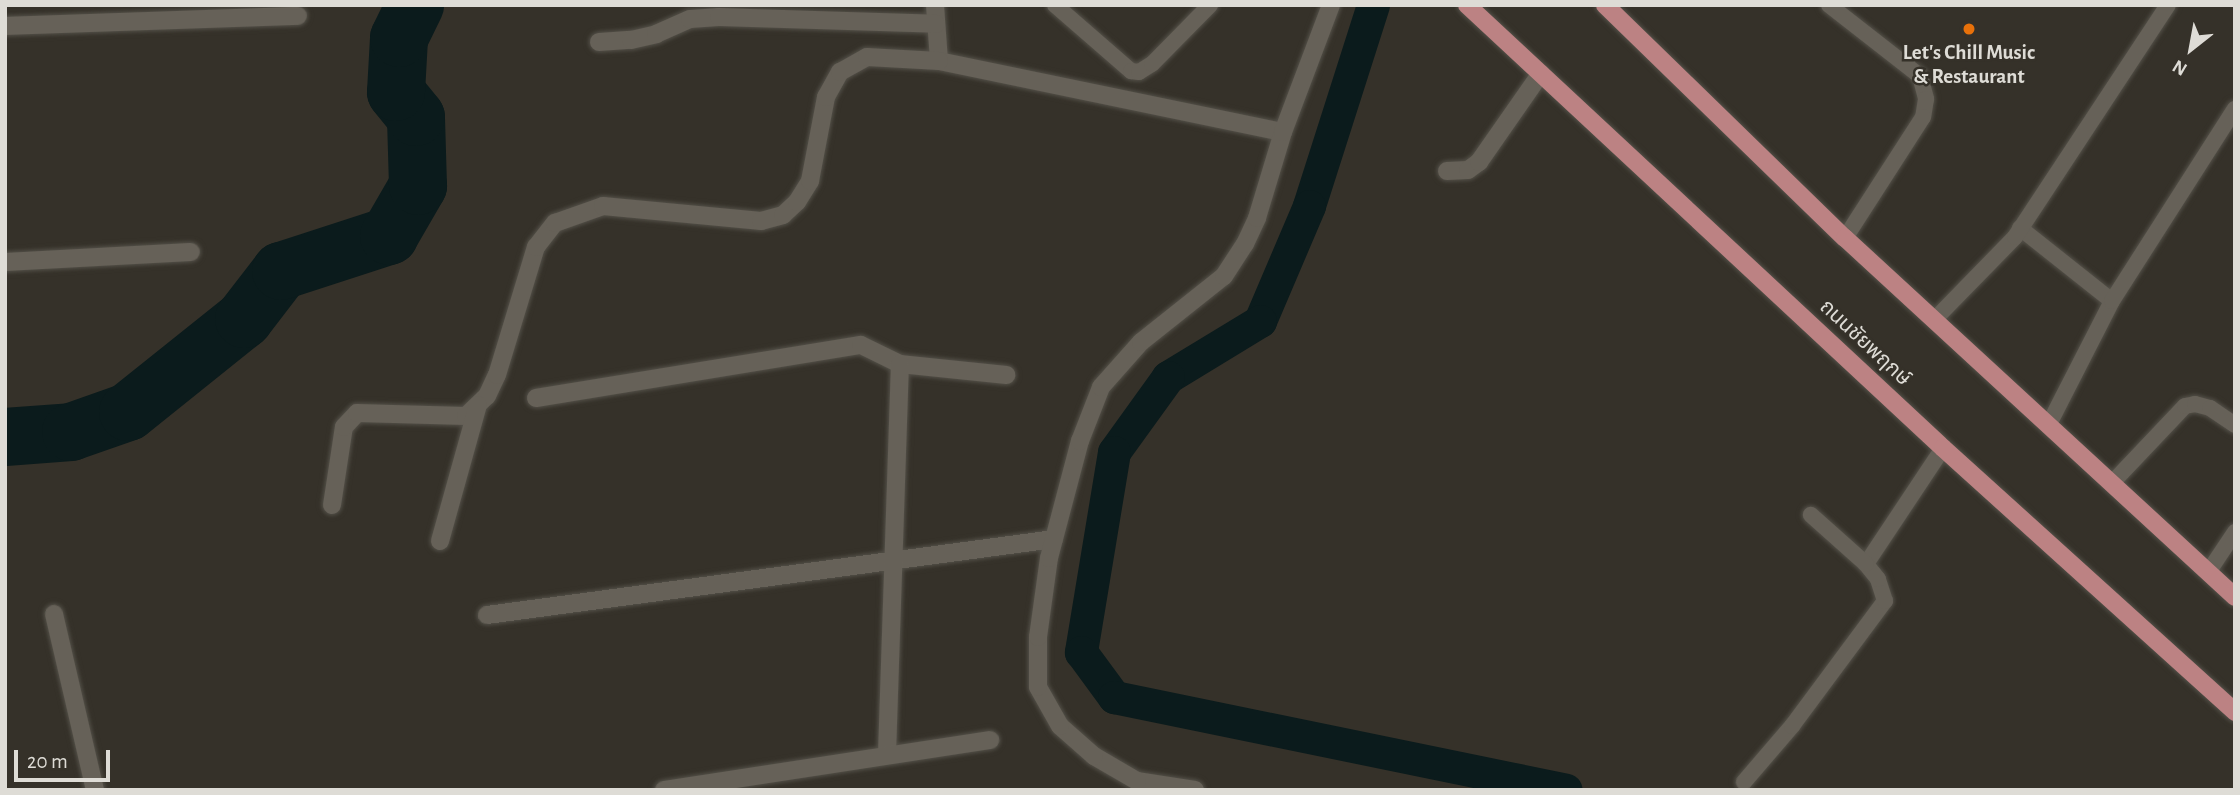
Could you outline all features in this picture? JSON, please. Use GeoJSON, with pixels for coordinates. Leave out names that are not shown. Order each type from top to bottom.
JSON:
{"type":"FeatureCollection","features":[{"type":"Feature","properties":{"kind":"main road","name":"ถนนชัยพฤกษ์"},"geometry":{"type":"LineString","coordinates":[[1467,5],[1943,447],[2235,712]]}},
{"type":"Feature","properties":{"kind":"main road"},"geometry":{"type":"LineString","coordinates":[[1605,5],[1845,238],[1936,318],[2048,426],[2235,597]]}},
{"type":"Feature","properties":{"kind":"street"},"geometry":{"type":"LineString","coordinates":[[935,5],[939,61]]}},
{"type":"Feature","properties":{"kind":"street"},"geometry":{"type":"LineString","coordinates":[[1184,789],[1136,781],[1094,756],[1060,726],[1038,687],[1038,637],[1054,538],[1080,441],[1101,387],[1141,342],[1224,276],[1245,244],[1257,218],[1283,132],[1331,5]]}},
{"type":"Feature","properties":{"kind":"street"},"geometry":{"type":"LineString","coordinates":[[5,26],[106,14],[298,16]]}},
{"type":"Feature","properties":{"kind":"street"},"geometry":{"type":"LineString","coordinates":[[599,42],[631,40],[656,34],[690,19],[719,17],[936,24]]}},
{"type":"Feature","properties":{"kind":"street"},"geometry":{"type":"LineString","coordinates":[[332,505],[344,427],[357,413],[466,416],[487,396],[497,375],[536,247],[555,223],[603,206],[761,221],[783,215],[797,202],[810,181],[826,97],[840,72],[867,57],[939,61],[1283,132]]}},
{"type":"Feature","properties":{"kind":"street"},"geometry":{"type":"LineString","coordinates":[[1447,171],[1468,170],[1479,162],[1541,72]]}},
{"type":"Feature","properties":{"kind":"street"},"geometry":{"type":"LineString","coordinates":[[5,262],[191,252]]}},
{"type":"Feature","properties":{"kind":"street"},"geometry":{"type":"LineString","coordinates":[[536,398],[861,345],[900,364],[1006,375]]}},
{"type":"Feature","properties":{"kind":"street"},"geometry":{"type":"LineString","coordinates":[[887,754],[900,364]]}},
{"type":"Feature","properties":{"kind":"street"},"geometry":{"type":"LineString","coordinates":[[440,541],[478,405]]}},
{"type":"Feature","properties":{"kind":"street"},"geometry":{"type":"LineString","coordinates":[[487,615],[1054,538]]}},
{"type":"Feature","properties":{"kind":"street"},"geometry":{"type":"LineString","coordinates":[[54,614],[95,790]]}},
{"type":"Feature","properties":{"kind":"street"},"geometry":{"type":"LineString","coordinates":[[664,790],[990,740]]}},
{"type":"Feature","properties":{"kind":"lane"},"geometry":{"type":"LineString","coordinates":[[1055,5],[1131,71],[1139,72],[1152,64],[1210,5]]}},
{"type":"Feature","properties":{"kind":"lane"},"geometry":{"type":"LineString","coordinates":[[1829,5],[1920,76],[1926,99],[1923,117],[1845,238]]}},
{"type":"Feature","properties":{"kind":"lane"},"geometry":{"type":"LineString","coordinates":[[1936,318],[2020,228],[2168,5]]}},
{"type":"Feature","properties":{"kind":"lane"},"geometry":{"type":"LineString","coordinates":[[2048,426],[2112,300],[2235,109]]}},
{"type":"Feature","properties":{"kind":"lane"},"geometry":{"type":"LineString","coordinates":[[2020,228],[2112,300]]}},
{"type":"Feature","properties":{"kind":"lane"},"geometry":{"type":"LineString","coordinates":[[2112,483],[2185,406],[2195,404],[2210,408],[2235,425]]}},
{"type":"Feature","properties":{"kind":"lane"},"geometry":{"type":"LineString","coordinates":[[1866,564],[1943,447]]}},
{"type":"Feature","properties":{"kind":"lane"},"geometry":{"type":"LineString","coordinates":[[1744,782],[1792,726],[1885,601],[1878,579],[1866,564],[1811,515]]}},
{"type":"Feature","properties":{"kind":"lane"},"geometry":{"type":"LineString","coordinates":[[2209,571],[2235,533]]}},
{"type":"Feature","properties":{"kind":"waterway"},"geometry":{"type":"LineString","coordinates":[[5,437],[71,432],[128,412],[244,319],[281,271],[389,236],[418,186],[416,117],[396,92],[399,38],[415,5]]}},
{"type":"Feature","properties":{"kind":"waterway"},"geometry":{"type":"LineString","coordinates":[[1373,5],[1309,206],[1260,321],[1168,377],[1114,452],[1081,652],[1114,697],[1566,790]]}},
{"type":"Feature","properties":{"kind":"place","name":"Let's Chill Music & Restaurant"},"geometry":{"type":"Point","coordinates":[1969,29]}}]}
